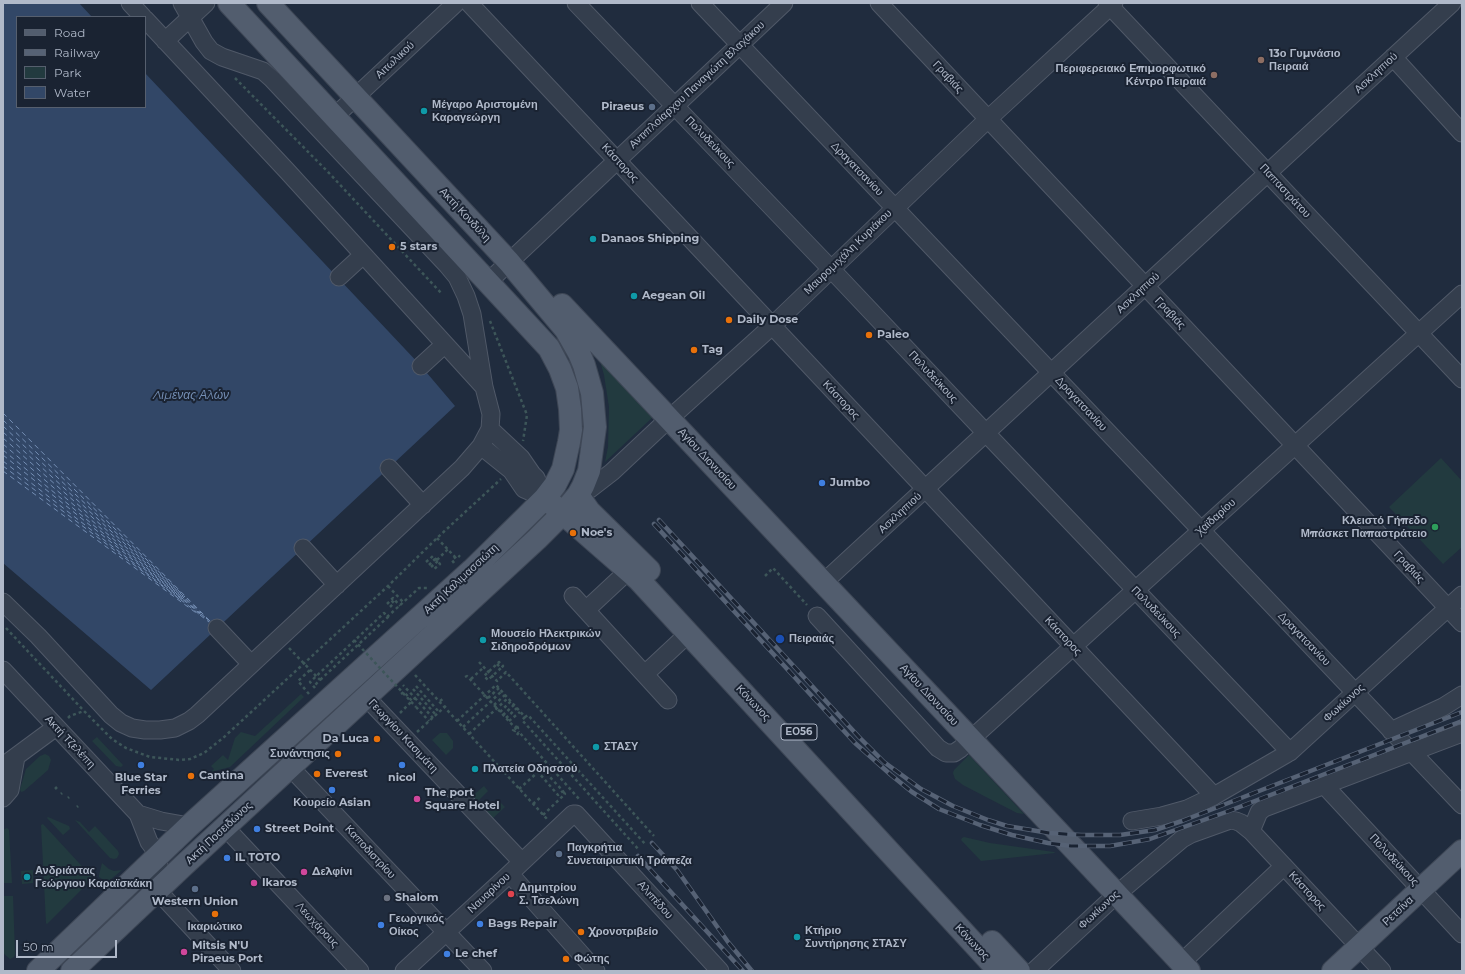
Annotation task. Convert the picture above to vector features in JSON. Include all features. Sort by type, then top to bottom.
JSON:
[{"type":"main road","points":[[229,3],[488,282]]},
{"type":"main road","name":"Ακτή Κονδύλη","points":[[268,3],[509,262],[527,270],[532,274],[669,419]]},
{"type":"main road","name":"Ακτή Καλιμασσιώτη","points":[[366,697],[563,513],[584,486],[589,471],[594,441],[594,411],[589,379],[579,353],[566,330],[509,262]]},
{"type":"main road","name":"Ακτή Καλιμασσιώτη","points":[[189,826],[472,570],[545,498],[556,485],[563,469],[571,430],[567,388],[560,369],[549,348],[488,282]]},
{"type":"main road","name":"Αγίου Διονυσίου","points":[[669,419],[1185,967]]},
{"type":"main road","name":"Κόνωνος","points":[[578,494],[589,511],[648,568],[1019,971]]},
{"type":"main road","name":"Κόνωνος","points":[[545,498],[629,570],[689,633],[999,971]]},
{"type":"main road","name":"Ακτή Ποσειδώνος","points":[[72,971],[366,697]]},
{"type":"main road","points":[[38,971],[189,826]]},
{"type":"main road","name":"Ρετσίνα","points":[[1333,971],[1462,851]]},
{"type":"street","points":[[130,3],[142,16]]},
{"type":"street","points":[[3,602],[38,636],[111,715],[121,723],[132,728],[145,730],[175,728],[188,721],[252,664],[423,505],[462,468],[481,446],[490,430],[491,414],[484,387],[472,314],[466,296],[457,278],[448,265],[272,79],[263,71],[222,57],[211,51],[204,42],[182,3]]},
{"type":"street","points":[[165,40],[206,3]]},
{"type":"street","name":"Αιτωλικού","points":[[334,117],[456,3]]},
{"type":"street","name":"Κάστορος","points":[[469,3],[1214,796]]},
{"type":"street","name":"Πολυδεύκους","points":[[576,3],[1290,752]]},
{"type":"street","name":"Δραγατσανίου","points":[[700,3],[1462,805]]},
{"type":"street","name":"Αντιπλοίαρχου Παναγιώτη Βλαχάκου","points":[[488,282],[784,3]]},
{"type":"street","name":"Γραβιάς","points":[[878,3],[1462,623]]},
{"type":"street","name":"Ασκληπιού","points":[[823,583],[1452,3]]},
{"type":"street","name":"Μαυρομιχάλη Κυριάκου","points":[[578,494],[590,489],[612,472],[772,326],[894,208],[1110,4]]},
{"type":"street","name":"Παπαστράτου","points":[[1110,4],[1462,379]]},
{"type":"street","points":[[146,20],[484,387]]},
{"type":"street","points":[[1393,58],[1462,133]]},
{"type":"street","points":[[338,277],[363,255]]},
{"type":"street","name":"Χαϊδαρίου","points":[[817,616],[941,751],[949,754],[954,752],[1201,531],[1462,294]]},
{"type":"street","points":[[421,366],[444,345]]},
{"type":"street","points":[[490,430],[521,458],[536,478],[545,498]]},
{"type":"street","points":[[481,446],[510,470],[524,489],[545,498]]},
{"type":"street","points":[[389,468],[423,505]]},
{"type":"street","points":[[303,548],[337,585]]},
{"type":"street","points":[[586,610],[629,570]]},
{"type":"street","name":"Φωκίωνος","points":[[1132,821],[1171,814],[1187,809],[1214,796],[1290,752],[1462,595]]},
{"type":"street","points":[[573,596],[668,700]]},
{"type":"street","points":[[217,628],[252,664]]},
{"type":"street","points":[[645,674],[689,633]]},
{"type":"street","name":"Ακτή Τζελέπη","points":[[3,670],[138,814],[149,842],[159,855]]},
{"type":"street","points":[[1391,731],[1443,707],[1462,695]]},
{"type":"street","name":"Γεωργίου Κασιμάτη","points":[[366,697],[522,862]]},
{"type":"street","points":[[3,798],[10,790],[10,761],[56,727]]},
{"type":"street","points":[[1251,831],[1259,812],[1264,808],[1412,753],[1462,732]]},
{"type":"street","name":"Καποδιστρίου","points":[[290,767],[483,971]]},
{"type":"street","name":"Πολυδεύκους","points":[[1325,786],[1462,934]]},
{"type":"street","name":"Ναυαρίνου","points":[[404,971],[579,810]]},
{"type":"street","name":"Αλιπέδου","points":[[579,810],[578,814],[717,970]]},
{"type":"street","name":"Ακτή Τζελέπη","points":[[138,814],[161,821],[189,826]]},
{"type":"street","name":"Φωκίωνος","points":[[1034,971],[1117,894],[1186,836],[1230,820],[1241,823],[1251,831]]},
{"type":"street","name":"Λεωχάρους","points":[[226,827],[360,971]]},
{"type":"street","name":"Κάστορος","points":[[1251,831],[1382,971]]},
{"type":"street","points":[[159,855],[158,890],[232,971]]},
{"type":"street","points":[[1185,967],[1284,866]]},
{"type":"street","points":[[510,874],[596,971]]},
{"type":"path","points":[[231,73],[329,173],[442,294]]},
{"type":"path","points":[[437,538],[457,556],[452,560]]},
{"type":"path","points":[[436,560],[448,549]]},
{"type":"path","points":[[433,556],[436,560],[440,564],[430,566],[433,556]]},
{"type":"path","points":[[765,576],[773,568],[817,616]]},
{"type":"path","points":[[388,586],[403,602]]},
{"type":"path","points":[[387,617],[384,613],[310,682],[314,686],[419,588],[427,588]]},
{"type":"path","points":[[3,625],[112,739],[138,753],[150,757],[165,759],[190,759],[212,747],[304,664],[378,594]]},
{"type":"path","points":[[391,600],[393,598],[400,606]]},
{"type":"path","points":[[387,604],[391,600]]},
{"type":"path","points":[[390,607],[394,603],[391,600]]},
{"type":"path","points":[[280,638],[320,680]]},
{"type":"path","points":[[354,640],[411,701]]},
{"type":"path","points":[[479,662],[484,667],[491,669],[495,673],[497,681],[506,672],[654,836]]},
{"type":"path","points":[[491,669],[499,662],[503,666],[495,673]]},
{"type":"path","points":[[471,679],[484,667]]},
{"type":"path","points":[[491,669],[495,673]]},
{"type":"path","points":[[491,669],[495,673]]},
{"type":"path","points":[[310,670],[298,681],[311,696]]},
{"type":"path","points":[[415,674],[557,830]]},
{"type":"path","points":[[465,678],[467,676],[471,679],[553,770],[579,810]]},
{"type":"path","points":[[403,685],[433,718]]},
{"type":"path","points":[[457,721],[496,685],[525,717],[528,715],[646,845]]},
{"type":"path","points":[[416,686],[439,712]]},
{"type":"path","points":[[488,698],[499,688]]},
{"type":"path","points":[[413,689],[436,715]]},
{"type":"path","points":[[463,727],[502,691]]},
{"type":"path","points":[[401,694],[404,692],[429,721]]},
{"type":"path","points":[[469,734],[505,695]]},
{"type":"path","points":[[400,713],[415,698]]},
{"type":"path","points":[[440,701],[444,698]]},
{"type":"path","points":[[495,706],[508,698]]},
{"type":"path","points":[[500,712],[511,702]]},
{"type":"path","points":[[413,736],[448,704]]},
{"type":"path","points":[[503,715],[514,705]]},
{"type":"path","points":[[506,718],[517,708]]},
{"type":"path","points":[[70,716],[84,711]]},
{"type":"path","points":[[509,721],[520,712]]},
{"type":"path","points":[[525,717],[522,720],[639,850]]},
{"type":"path","points":[[492,759],[495,756]]},
{"type":"path","points":[[533,770],[536,773],[538,772],[558,795],[563,791]]},
{"type":"path","points":[[543,815],[566,794],[548,775],[553,770]]},
{"type":"path","points":[[519,789],[536,773]]},
{"type":"path","points":[[533,804],[542,796]]},
{"type":"green space","points":[[600,361],[653,417],[605,462],[608,447],[609,407],[604,375]]},
{"type":"green space","name":"Κλειστό Γήπεδο Μπάσκετ Παπαστράτειο","points":[[1441,458],[1462,481],[1462,547],[1443,564],[1389,507]]},
{"type":"green space","points":[[301,694],[304,697],[230,767],[215,771],[206,780],[204,778],[214,769],[211,766],[223,755],[228,760],[235,738],[241,732],[255,736]]},
{"type":"green space","points":[[440,733],[447,733],[453,741],[453,748],[446,755],[432,740]]},
{"type":"green space","points":[[97,737],[123,765],[121,767],[116,766],[92,741]]},
{"type":"green space","points":[[45,754],[49,756],[51,760],[48,770],[21,792],[20,789],[26,769],[40,756]]},
{"type":"green space","points":[[969,755],[1024,814],[1017,813],[963,785],[955,779],[953,773],[954,770]]},
{"type":"green space","points":[[484,786],[488,791],[479,800],[483,805],[480,808],[470,798]]},
{"type":"green space","points":[[500,802],[505,807],[491,820],[482,810],[485,807],[490,811]]},
{"type":"green space","points":[[48,817],[69,826],[70,829],[63,835],[47,818]]},
{"type":"green space","points":[[75,820],[80,822],[89,832],[95,826],[118,851],[119,854],[117,858],[110,858]]},
{"type":"green space","points":[[43,824],[91,876],[92,879],[47,924],[41,825]]},
{"type":"green space","points":[[7,828],[9,830],[12,883],[3,883],[3,830]]},
{"type":"green space","points":[[964,837],[990,843],[1055,853],[981,861],[961,840]]},
{"type":"green space","points":[[102,863],[114,871],[122,870],[110,880],[104,880],[99,877]]},
{"type":"green space","points":[[33,870],[33,883],[22,884],[21,871]],"holes":[[[24,873],[30,873],[31,881],[24,882]]]},
{"type":"green space","points":[[3,896],[13,896],[15,954],[14,957],[10,959],[3,953]]},
{"type":"water","name":"Λιμένας Αλών","points":[[3,3],[79,3],[91,16],[16,16],[16,108],[146,108],[146,74],[421,366],[455,406],[151,690],[3,563]]},
{"type":"ferry route","points":[[3,413],[211,622]]},
{"type":"ferry route","points":[[3,420],[185,597]]},
{"type":"ferry route","points":[[3,426],[201,613]]},
{"type":"ferry route","points":[[3,432],[184,598]]},
{"type":"ferry route","points":[[3,438],[200,613]]},
{"type":"ferry route","points":[[3,444],[183,599]]},
{"type":"ferry route","points":[[3,450],[204,617]]},
{"type":"ferry route","points":[[3,455],[184,601]]},
{"type":"ferry route","points":[[3,461],[199,614]]},
{"type":"ferry route","points":[[3,466],[182,601]]},
{"type":"ferry route","points":[[3,471],[199,615]]},
{"type":"ferry route","points":[[201,614],[206,618]]},
{"type":"ferry route","points":[[200,615],[209,622]]},
{"type":"ferry route","points":[[206,618],[211,622]]},
{"type":"railway","points":[[659,520],[859,737],[884,762],[921,789],[953,806],[1007,826],[1049,833],[1081,835],[1120,835],[1155,830],[1182,821],[1462,712]]},
{"type":"railway","points":[[654,524],[855,743],[891,775],[912,792],[939,809],[980,825],[1012,835],[1048,843],[1071,846],[1110,846],[1150,839],[1229,811],[1462,721]]},
{"type":"railway","points":[[652,843],[677,870],[728,942],[752,971]]},
{"type":"railway","points":[[638,856],[743,971]]},
{"type":"place","name":"13ο Γυμνάσιο Πειραιά","points":[[1261,60]]},
{"type":"place","name":"Περιφερειακό Επιμορφωτικό Κέντρο Πειραιά","points":[[1214,75]]},
{"type":"place","name":"Piraeus","points":[[652,107]]},
{"type":"place","name":"Μέγαρο Αριστομένη Καραγεώργη","points":[[424,111]]},
{"type":"place","name":"Danaos Shipping","points":[[593,239]]},
{"type":"place","name":"5 stars","points":[[392,247]]},
{"type":"place","name":"Aegean Oil","points":[[634,296]]},
{"type":"place","name":"Daily Dose","points":[[729,320]]},
{"type":"place","name":"Paleo","points":[[869,335]]},
{"type":"place","name":"Tag","points":[[694,350]]},
{"type":"place","name":"Jumbo","points":[[822,483]]},
{"type":"place","name":"Κλειστό Γήπεδο Μπάσκετ Παπαστράτειο","points":[[1435,527]]},
{"type":"place","name":"Noe's","points":[[573,533]]},
{"type":"place","name":"Πειραιάς","points":[[780,639]]},
{"type":"place","name":"Μουσείο Ηλεκτρικών Σιδηροδρόμων","points":[[483,640]]},
{"type":"place","name":"Da Luca","points":[[377,739]]},
{"type":"place","name":"ΣΤΑΣΥ","points":[[596,747]]},
{"type":"place","name":"Συνάντησις","points":[[338,754]]},
{"type":"place","name":"Blue Star Ferries","points":[[141,765]]},
{"type":"place","name":"nicol","points":[[402,765]]},
{"type":"place","name":"Πλατεία Οδησσού","points":[[475,769]]},
{"type":"place","name":"Everest","points":[[317,774]]},
{"type":"place","name":"Cantina","points":[[191,776]]},
{"type":"place","name":"Κουρείο Asian","points":[[332,790]]},
{"type":"place","name":"The port Square Hotel","points":[[417,799]]},
{"type":"place","name":"Street Point","points":[[257,829]]},
{"type":"place","name":"Παγκρήτια Συνεταιριστική Τράπεζα","points":[[559,854]]},
{"type":"place","name":"IL TOTO","points":[[227,858]]},
{"type":"place","name":"Δελφίνι","points":[[304,872]]},
{"type":"place","name":"Ανδριάντας Γεώργιου Καραϊσκάκη","points":[[27,877]]},
{"type":"place","name":"Ikaros","points":[[254,883]]},
{"type":"place","name":"Western Union","points":[[195,889]]},
{"type":"place","name":"Δημητρίου Σ. Τσελώνη","points":[[511,894]]},
{"type":"place","name":"Shalom","points":[[387,898]]},
{"type":"place","name":"Ικαριώτικο","points":[[215,914]]},
{"type":"place","name":"Bags Repair","points":[[480,924]]},
{"type":"place","name":"Γεωργικός Οίκος","points":[[381,925]]},
{"type":"place","name":"Χρονοτριβείο","points":[[581,932]]},
{"type":"place","name":"Κτήριο Συντήρησης ΣΤΑΣΥ","points":[[797,937]]},
{"type":"place","name":"Mitsis N'U Piraeus Port","points":[[184,952]]},
{"type":"place","name":"Le chef","points":[[447,954]]},
{"type":"place","name":"Φώτης","points":[[566,959]]}]
